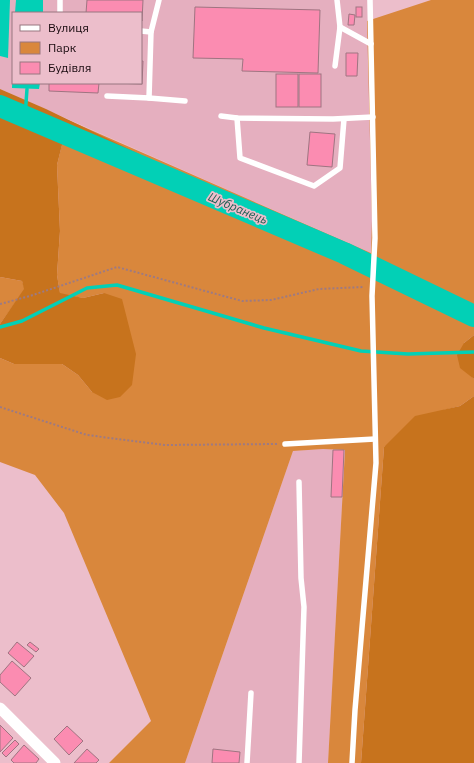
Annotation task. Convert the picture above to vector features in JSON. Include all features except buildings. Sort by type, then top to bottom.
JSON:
[{"type":"street","points":[[0,708],[55,763]]},
{"type":"lane","points":[[60,0],[60,12]]},
{"type":"lane","points":[[149,98],[151,32],[159,0]]},
{"type":"lane","points":[[335,66],[340,27],[337,0]]},
{"type":"lane","points":[[352,763],[355,710],[376,463],[374,322],[372,296],[375,238],[370,0]]},
{"type":"lane","points":[[340,27],[371,44]]},
{"type":"lane","points":[[142,31],[151,32]]},
{"type":"lane","points":[[107,96],[185,101]]},
{"type":"lane","points":[[221,116],[237,118],[344,119],[373,117]]},
{"type":"lane","points":[[237,118],[240,158],[314,186],[340,168],[344,119]]},
{"type":"lane","points":[[285,444],[375,439]]},
{"type":"lane","points":[[299,482],[301,578],[304,607],[299,763]]},
{"type":"lane","points":[[247,763],[251,693]]},
{"type":"path","points":[[0,304],[30,296],[117,267],[242,301],[271,300],[320,290],[373,286]]},
{"type":"path","points":[[0,407],[87,435],[164,445],[285,444]]},
{"type":"shaded area","points":[[0,0],[367,0],[372,220],[371,253],[0,89]]},
{"type":"shaded area","points":[[0,0],[10,0],[8,58],[0,56]]},
{"type":"shaded area","points":[[16,0],[43,0],[43,12],[15,12]]},
{"type":"shaded area","points":[[12,84],[40,84],[39,89],[12,88]]},
{"type":"shaded area","points":[[0,89],[46,109],[191,179],[369,260],[368,268],[64,137],[57,165],[60,231],[57,275],[60,293],[83,298],[104,293],[122,299],[136,354],[132,385],[120,397],[107,400],[92,392],[78,375],[62,364],[14,364],[0,358],[0,324],[24,289],[22,281],[0,277]]},
{"type":"shaded area","points":[[474,335],[474,379],[460,368],[457,355],[464,343]]},
{"type":"shaded area","points":[[474,396],[474,763],[361,763],[384,447],[415,416],[460,406]]},
{"type":"shaded area","points":[[323,449],[345,450],[328,763],[185,763],[293,451]]},
{"type":"green space","points":[[431,0],[474,0],[474,335],[464,343],[472,377],[474,379],[474,396],[460,406],[444,410],[384,447],[361,763],[328,763],[345,450],[323,449],[293,451],[185,763],[109,763],[151,721],[64,513],[35,475],[0,462],[0,358],[14,364],[62,364],[78,375],[92,392],[104,293],[83,298],[60,294],[57,275],[60,231],[57,165],[68,120],[371,253],[372,220],[367,21]]},
{"type":"green space","points":[[0,277],[22,281],[25,289],[0,324]]},
{"type":"waterway","points":[[25,117],[27,89]]},
{"type":"waterway","name":"Шубранець","points":[[0,106],[344,253],[474,316]]},
{"type":"waterway","points":[[0,327],[22,321],[87,288],[117,285],[264,328],[361,351],[408,354],[474,352]]}]
